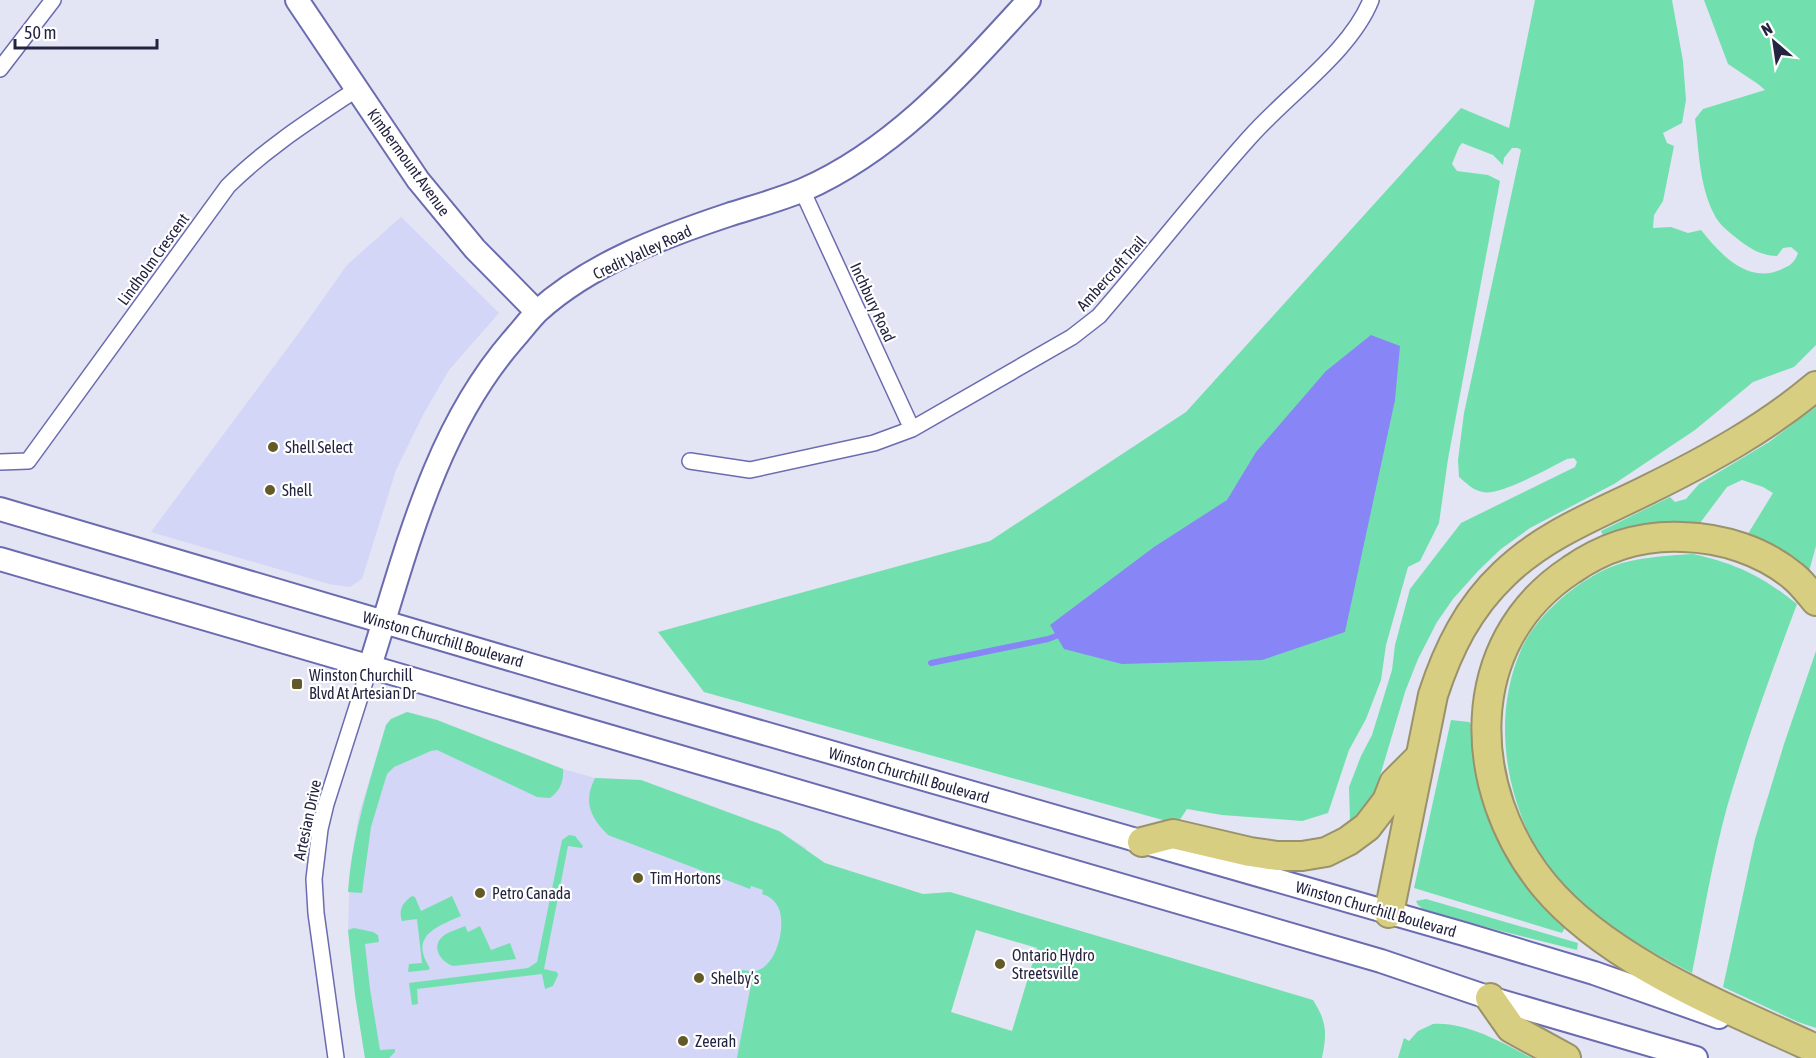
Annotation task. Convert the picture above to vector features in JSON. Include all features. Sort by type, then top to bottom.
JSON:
[{"type":"highway","points":[[1389,913],[1433,695],[1454,640],[1483,597],[1503,574],[1570,527],[1671,478],[1739,440],[1782,414],[1816,386]]},
{"type":"highway","points":[[1816,601],[1796,578],[1770,560],[1744,549],[1698,537],[1673,536],[1638,540],[1598,554],[1583,561],[1555,581],[1534,601],[1518,622],[1491,680],[1487,702],[1486,741],[1495,790],[1517,845],[1544,885],[1574,914],[1650,981],[1721,1006],[1816,1050]]},
{"type":"highway","points":[[1142,842],[1173,834],[1277,856],[1302,856],[1326,852],[1348,841],[1367,826],[1387,801],[1394,783],[1419,758]]},
{"type":"highway","points":[[1490,998],[1511,1028],[1566,1058]]},
{"type":"main road","name":"Kimbermount Avenue","points":[[297,0],[418,180],[475,249],[537,312]]},
{"type":"main road","name":"Credit Valley Road","points":[[370,666],[426,491],[454,427],[498,357],[537,312],[565,290],[630,254],[671,236],[802,190],[862,158],[893,136],[940,95],[1029,0]]},
{"type":"main road","name":"Winston Churchill Boulevard","points":[[0,509],[782,739],[1593,973],[1650,981]]},
{"type":"main road","points":[[0,559],[1381,961],[1490,998],[1696,1058]]},
{"type":"street","points":[[0,69],[53,0]]},
{"type":"street","name":"Ambercroft Trail","points":[[690,461],[750,470],[874,443],[912,429],[1072,337],[1099,316],[1251,136],[1350,38],[1364,17],[1371,0]]},
{"type":"street","name":"Lindholm Crescent","points":[[0,462],[28,461],[228,186],[271,147],[357,89]]},
{"type":"street","name":"Inchbury Road","points":[[802,190],[912,429]]},
{"type":"street","name":"Artesian Drive","points":[[336,1058],[316,913],[314,879],[320,829],[326,804],[370,666]]},
{"type":"shaded area","points":[[401,217],[499,313],[449,370],[423,415],[396,470],[362,579],[350,587],[329,584],[151,532],[347,265]]},
{"type":"shaded area","points":[[1371,335],[1400,346],[1395,400],[1345,632],[1262,660],[1122,664],[1064,649],[1050,625],[1154,547],[1227,500],[1256,452],[1326,371]]},
{"type":"shaded area","points":[[407,712],[437,720],[563,769],[595,778],[641,780],[779,831],[806,848],[767,1058],[365,1058],[348,930],[350,868],[359,814],[386,725],[391,719]]},
{"type":"green space","points":[[1535,0],[1672,0],[1683,61],[1686,100],[1682,123],[1663,133],[1667,143],[1674,146],[1663,201],[1654,215],[1653,228],[1671,227],[1688,233],[1701,230],[1726,257],[1736,264],[1746,270],[1770,273],[1790,265],[1798,253],[1791,247],[1783,248],[1777,256],[1767,255],[1743,243],[1716,218],[1705,191],[1695,119],[1703,109],[1765,90],[1728,64],[1704,0],[1816,0],[1816,345],[1794,367],[1753,382],[1695,430],[1614,484],[1530,528],[1501,549],[1479,570],[1453,599],[1437,622],[1418,659],[1405,692],[1374,796],[1362,814],[1350,821],[1349,787],[1372,735],[1392,670],[1395,645],[1410,589],[1461,523],[1575,467],[1577,462],[1574,458],[1567,459],[1525,480],[1491,492],[1476,490],[1459,477],[1458,460],[1464,413],[1521,150],[1518,148],[1512,148],[1504,158],[1503,165],[1493,155],[1462,143],[1452,164],[1457,171],[1488,175],[1500,181],[1448,459],[1439,523],[1420,561],[1408,567],[1386,645],[1381,680],[1366,719],[1349,750],[1328,813],[1302,821],[1222,815],[1187,809],[1177,824],[704,692],[658,632],[990,541],[1186,412],[1461,108],[1509,128]]},
{"type":"green space","points":[[1816,407],[1816,546],[1808,575],[1746,537],[1773,493],[1742,480],[1727,487],[1697,527],[1604,538],[1601,531],[1670,497],[1675,502],[1686,499],[1699,484],[1769,442]]},
{"type":"green space","points":[[1693,554],[1748,572],[1797,604],[1751,731],[1727,807],[1712,869],[1692,973],[1607,924],[1576,901],[1564,888],[1545,863],[1518,806],[1505,743],[1506,711],[1511,680],[1527,638],[1545,614],[1580,584],[1604,570],[1625,562]]},
{"type":"green space","points":[[1816,651],[1816,1028],[1723,987],[1755,839]]},
{"type":"green space","points":[[407,712],[437,720],[563,769],[562,782],[550,798],[537,797],[437,750],[394,767],[387,774],[371,827],[362,893],[348,892],[353,849],[386,725],[391,719]]},
{"type":"green space","points":[[1451,720],[1469,722],[1474,728],[1567,924],[1562,933],[1414,888]]},
{"type":"green space","points":[[595,778],[641,780],[779,831],[825,863],[923,894],[950,892],[1313,1000],[1325,1028],[1322,1058],[737,1058],[752,979],[739,975],[741,970],[753,971],[763,968],[774,954],[781,925],[778,906],[772,899],[762,894],[763,890],[751,886],[750,889],[608,835],[590,809],[591,787]],"holes":[[[976,930],[1037,948],[1012,1031],[951,1012]]]},
{"type":"green space","points":[[569,835],[575,836],[583,846],[582,848],[568,846],[544,969],[557,972],[553,986],[545,989],[542,974],[417,989],[418,1004],[412,1005],[409,983],[528,968],[537,962],[562,840]]},
{"type":"green space","points":[[412,896],[415,897],[421,911],[452,896],[461,916],[435,929],[424,940],[422,948],[430,968],[408,972],[409,964],[422,963],[417,919],[402,921],[401,917],[402,907]]},
{"type":"green space","points":[[1426,899],[1578,943],[1577,950],[1423,909],[1416,901]]},
{"type":"green space","points":[[465,926],[468,932],[480,926],[491,950],[510,943],[516,959],[453,966],[449,964],[439,954],[437,945],[439,940],[448,933]]},
{"type":"green space","points":[[354,928],[378,935],[379,942],[365,944],[380,1050],[395,1049],[389,1058],[365,1058],[348,930]]},
{"type":"green space","points":[[1433,1024],[1459,1026],[1472,1030],[1532,1058],[1398,1058],[1404,1038],[1409,1041],[1418,1031]]},
{"type":"waterway","points":[[931,663],[1056,636]]},
{"type":"place","name":"Shell Select","points":[[273,447]]},
{"type":"place","name":"Shell","points":[[270,490]]},
{"type":"place","name":"Winston Churchill Blvd At Artesian Dr","points":[[297,684]]},
{"type":"place","name":"Tim Hortons","points":[[638,878]]},
{"type":"place","name":"Petro Canada","points":[[480,893]]},
{"type":"place","name":"Ontario Hydro Streetsville","points":[[1000,964]]},
{"type":"place","name":"Shelby’s","points":[[699,978]]},
{"type":"place","name":"Zeerah","points":[[683,1041]]}]
